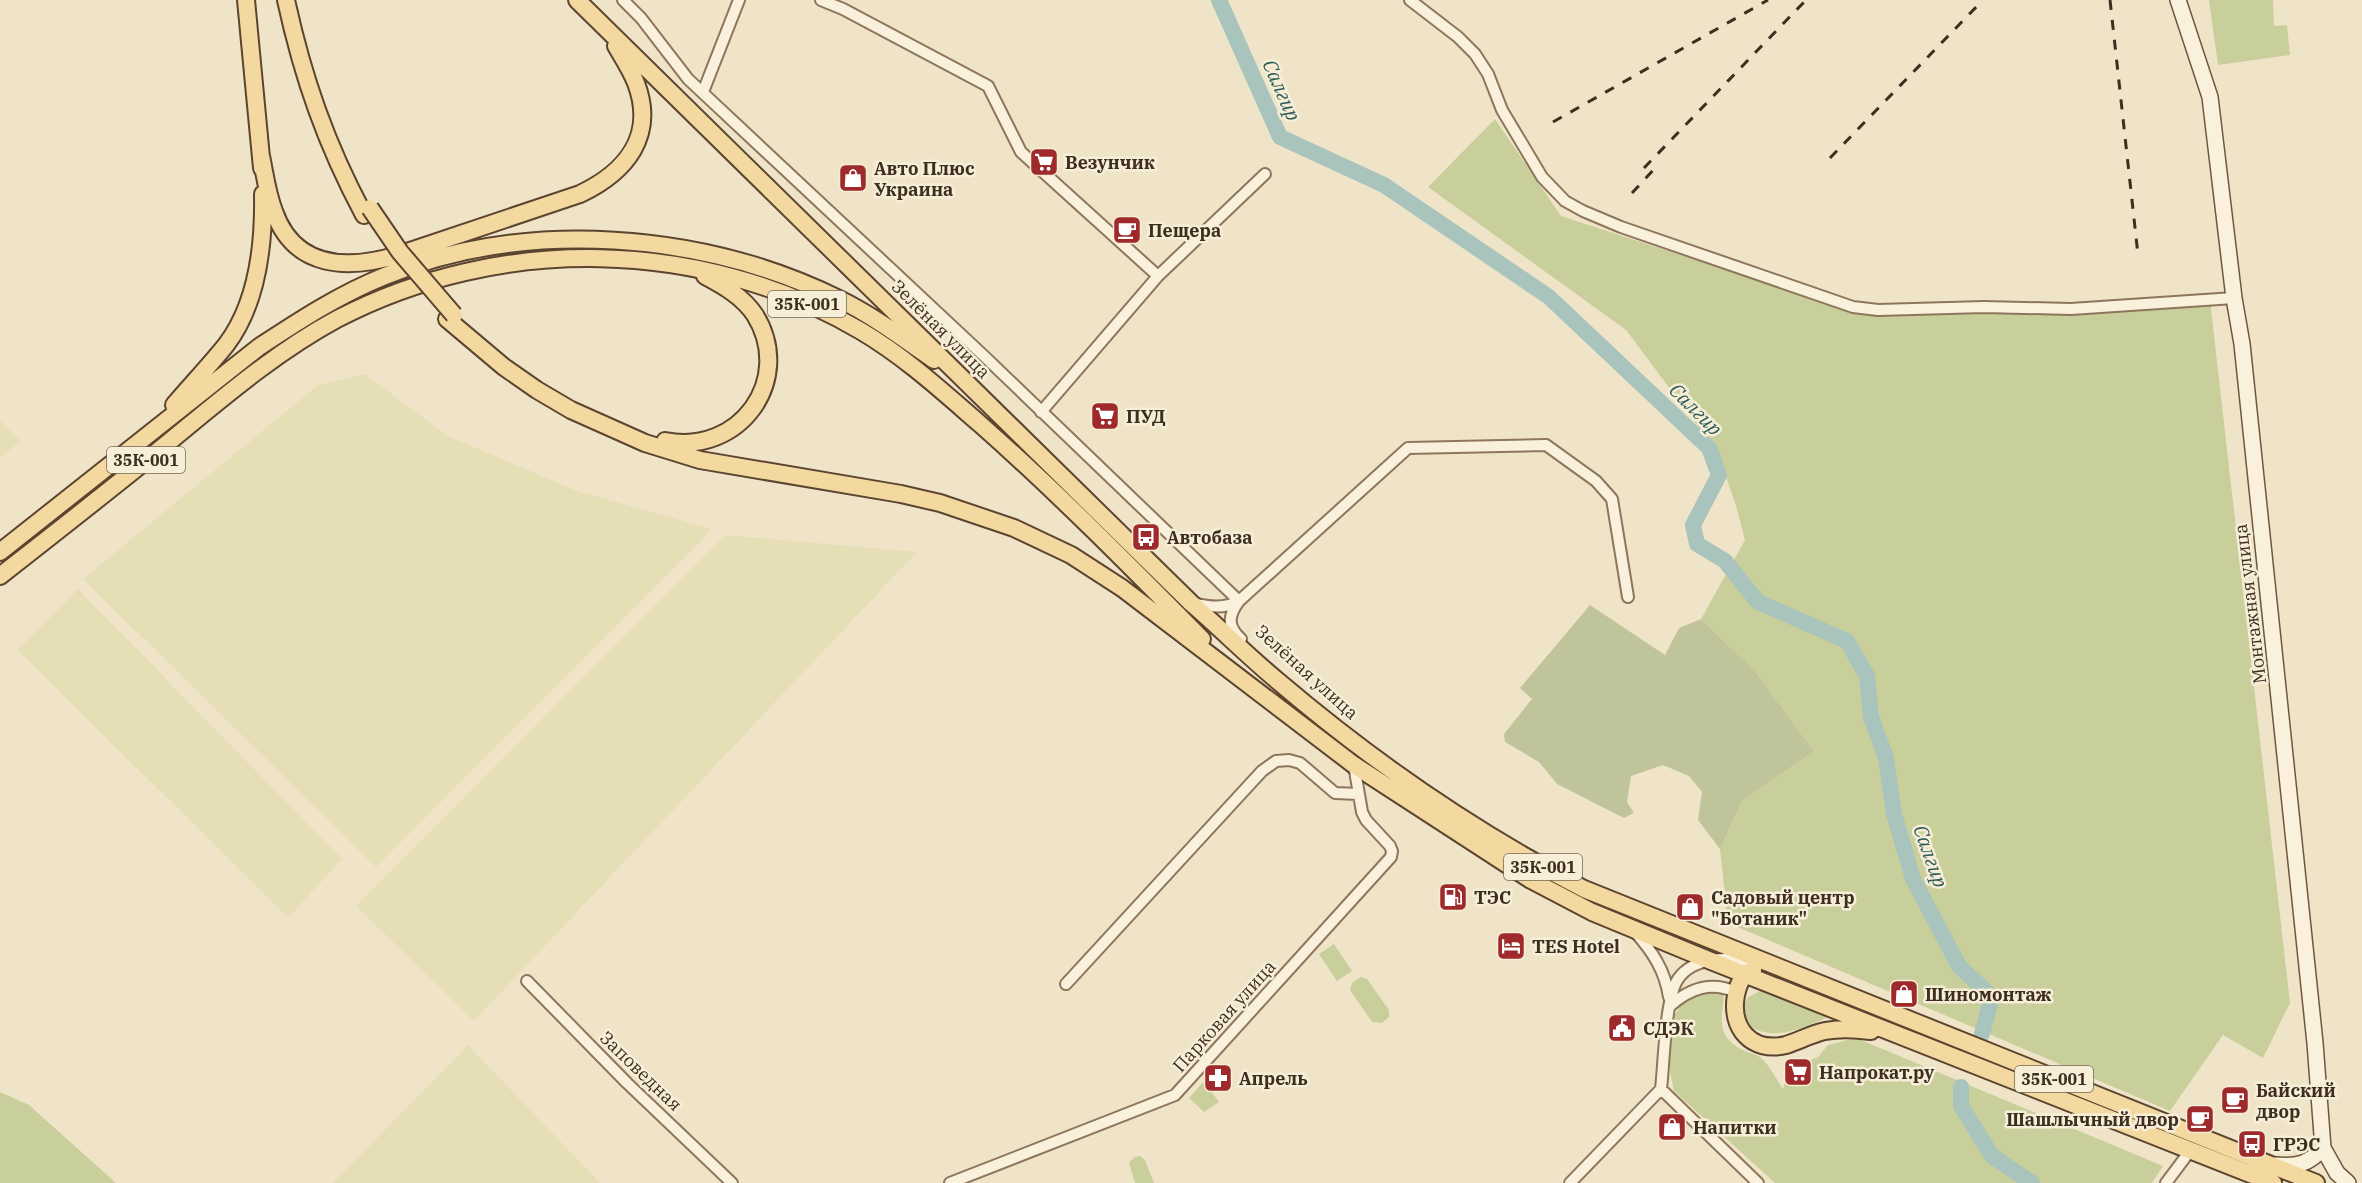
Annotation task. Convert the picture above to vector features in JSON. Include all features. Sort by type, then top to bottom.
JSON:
[{"type":"main road","points":[[148,435],[227,343],[247,305],[260,262],[264,225],[261,156],[246,0]]},
{"type":"main road","points":[[286,0],[296,48],[319,121],[339,169],[367,211],[450,317],[504,367],[571,410],[645,443],[700,460],[901,494],[940,503],[1014,528],[1071,555],[1122,588],[1239,676]]},
{"type":"main road","points":[[294,0],[303,46],[326,119],[367,211]]},
{"type":"main road","name":"Зелёная улица","points":[[577,0],[1191,603],[1279,682],[1363,748]]},
{"type":"main road","points":[[261,156],[274,212],[284,230],[306,252],[338,264],[350,265],[376,261],[580,194],[604,182],[623,166],[638,138],[641,122],[641,104],[637,85],[606,28]]},
{"type":"main road","points":[[0,552],[260,346],[318,309],[356,289],[419,264],[490,248],[556,241],[618,240],[663,244],[742,262],[777,273],[839,298],[869,315],[968,385]]},
{"type":"main road","name":"35К-001","points":[[0,578],[239,385],[285,351],[336,320],[377,301],[431,281],[484,269],[536,260],[581,257],[619,258],[689,266],[748,280],[795,298],[862,331],[913,366],[1009,450],[1239,676],[1354,765],[1531,880],[1592,912],[1710,961],[2273,1183]]},
{"type":"main road","points":[[450,317],[509,361],[574,403],[646,435],[667,441],[692,444],[717,438],[734,428],[751,412],[764,384],[766,348],[760,326],[748,306],[732,291],[689,266]]},
{"type":"main road","name":"35К-001","points":[[1363,748],[1444,807],[1538,865],[1584,889],[2316,1183]]},
{"type":"main road","points":[[1840,993],[1771,971],[1754,969],[1744,974],[1736,992],[1735,1014],[1742,1034],[1752,1043],[1761,1046],[1786,1045],[1813,1034],[1839,1029],[1860,1029],[1895,1034]]},
{"type":"street","points":[[623,0],[641,18],[688,79],[952,326],[1237,604]]},
{"type":"street","points":[[703,92],[739,0]]},
{"type":"street","points":[[821,0],[843,9],[988,86],[1021,153],[1158,276]]},
{"type":"street","points":[[1410,0],[1475,54],[1488,74],[1502,110],[1542,177],[1565,201],[1621,227],[1853,307],[1878,310],[1984,307],[2071,309],[2234,298]]},
{"type":"street","name":"Монтажная улица","points":[[2178,0],[2210,97],[2234,298],[2242,344],[2252,459],[2279,688],[2324,1148]]},
{"type":"street","points":[[1041,412],[1158,276],[1265,174]]},
{"type":"street","points":[[1191,603],[1218,607],[1237,604],[1408,448],[1546,445],[1596,481],[1612,499],[1628,597]]},
{"type":"street","name":"Зелёная улица","points":[[1237,604],[1230,615],[1230,627],[1237,636],[1327,713],[1363,748]]},
{"type":"street","points":[[1066,984],[1262,771],[1276,761],[1289,760],[1300,764],[1335,793],[1359,794]]},
{"type":"street","name":"Парковая улица","points":[[950,1183],[1175,1095],[1390,857],[1392,851],[1390,846],[1366,820],[1362,812],[1354,765]]},
{"type":"street","points":[[1630,926],[1656,958],[1667,984],[1670,1006]]},
{"type":"street","points":[[1570,1183],[1661,1089],[1670,1006],[1674,987],[1679,978],[1687,970],[1710,961],[1742,960],[1771,971]]},
{"type":"street","name":"Заповедная","points":[[527,981],[627,1083],[732,1183]]},
{"type":"street","points":[[1670,1006],[1683,994],[1695,989],[1719,986],[1736,992]]},
{"type":"street","points":[[1661,1089],[1758,1183]]},
{"type":"street","points":[[2269,1165],[2302,1164],[2313,1159],[2324,1148],[2337,1173],[2348,1183]]},
{"type":"street","points":[[2166,1183],[2190,1151]]},
{"type":"shaded area","points":[[365,374],[448,436],[577,491],[712,529],[376,867],[83,579],[318,385]]},
{"type":"shaded area","points":[[0,421],[21,441],[0,458]]},
{"type":"shaded area","points":[[725,535],[917,552],[474,1021],[356,906]]},
{"type":"shaded area","points":[[78,589],[342,859],[288,918],[18,650]]},
{"type":"shaded area","points":[[468,1045],[600,1183],[333,1183]]},
{"type":"green space","points":[[2209,0],[2273,0],[2274,26],[2287,25],[2290,55],[2218,65]]},
{"type":"green space","points":[[1495,119],[1561,216],[1862,314],[2210,300],[2290,1003],[2263,1058],[2223,1035],[2170,1111],[1728,923],[1720,849],[1742,801],[1814,751],[1753,669],[1701,619],[1745,540],[1718,453],[1626,330],[1428,187]]},
{"type":"green space","points":[[1590,605],[1665,655],[1679,628],[1701,619],[1753,669],[1814,751],[1742,801],[1720,849],[1698,820],[1702,792],[1689,776],[1663,765],[1631,776],[1627,802],[1634,813],[1624,818],[1557,784],[1539,762],[1505,742],[1504,734],[1532,699],[1520,688]]},
{"type":"green space","points":[[1334,944],[1352,971],[1337,981],[1319,954]]},
{"type":"green space","points":[[1361,977],[1367,979],[1389,1010],[1389,1017],[1382,1023],[1372,1022],[1350,990],[1352,983]]},
{"type":"green space","points":[[1762,990],[1828,1017],[1789,1032],[1759,1031],[1749,1026],[1743,1008],[1748,997]]},
{"type":"green space","points":[[1716,991],[1722,993],[1724,997],[1722,1020],[1725,1034],[1735,1045],[1763,1060],[1783,1089],[1789,1069],[1818,1057],[1828,1045],[1847,1040],[1861,1040],[2163,1166],[2152,1183],[1775,1183],[1674,1091],[1669,1066],[1674,1016],[1682,1004],[1691,998],[1702,993]]},
{"type":"green space","points":[[1204,1081],[1219,1102],[1204,1112],[1189,1098]]},
{"type":"green space","points":[[0,1092],[29,1105],[116,1183],[0,1183]]},
{"type":"green space","points":[[1140,1156],[1145,1160],[1154,1183],[1135,1183],[1129,1163],[1134,1157]]},
{"type":"waterway","name":"Салгир","points":[[1219,0],[1280,137],[1384,185],[1549,297],[1709,448],[1719,475],[1693,525],[1697,544],[1725,561],[1758,602],[1847,641],[1867,676],[1871,717],[1886,758],[1894,814],[1913,879],[1959,966],[1992,997],[1982,1034]]},
{"type":"waterway","name":"Салгир","points":[[1961,1087],[1961,1106],[1992,1156],[2032,1183]]},
{"type":"railway","points":[[1553,122],[1768,0]]},
{"type":"railway","points":[[1644,168],[1806,0]]},
{"type":"railway","points":[[1830,158],[1983,0]]},
{"type":"railway","points":[[2110,0],[2138,255]]},
{"type":"railway","points":[[1632,193],[1658,165]]},
{"type":"place","name":"Везунчик","points":[[1044,162]]},
{"type":"place","name":"Авто Плюс Украина","points":[[853,178]]},
{"type":"place","name":"Пещера","points":[[1127,230]]},
{"type":"place","name":"ПУД","points":[[1105,416]]},
{"type":"place","name":"Автобаза","points":[[1146,537]]},
{"type":"place","name":"ТЭС","points":[[1453,897]]},
{"type":"place","name":"Садовый центр \"Ботаник\"","points":[[1690,907]]},
{"type":"place","name":"TES Hotel","points":[[1511,946]]},
{"type":"place","name":"Шиномонтаж","points":[[1904,994]]},
{"type":"place","name":"СДЭК","points":[[1622,1028]]},
{"type":"place","name":"Напрокат.ру","points":[[1798,1072]]},
{"type":"place","name":"Апрель","points":[[1218,1078]]},
{"type":"place","name":"Байский двор","points":[[2235,1100]]},
{"type":"place","name":"Шашлычный двор","points":[[2200,1119]]},
{"type":"place","name":"Напитки","points":[[1672,1127]]},
{"type":"place","name":"ГРЭС","points":[[2252,1144]]}]
